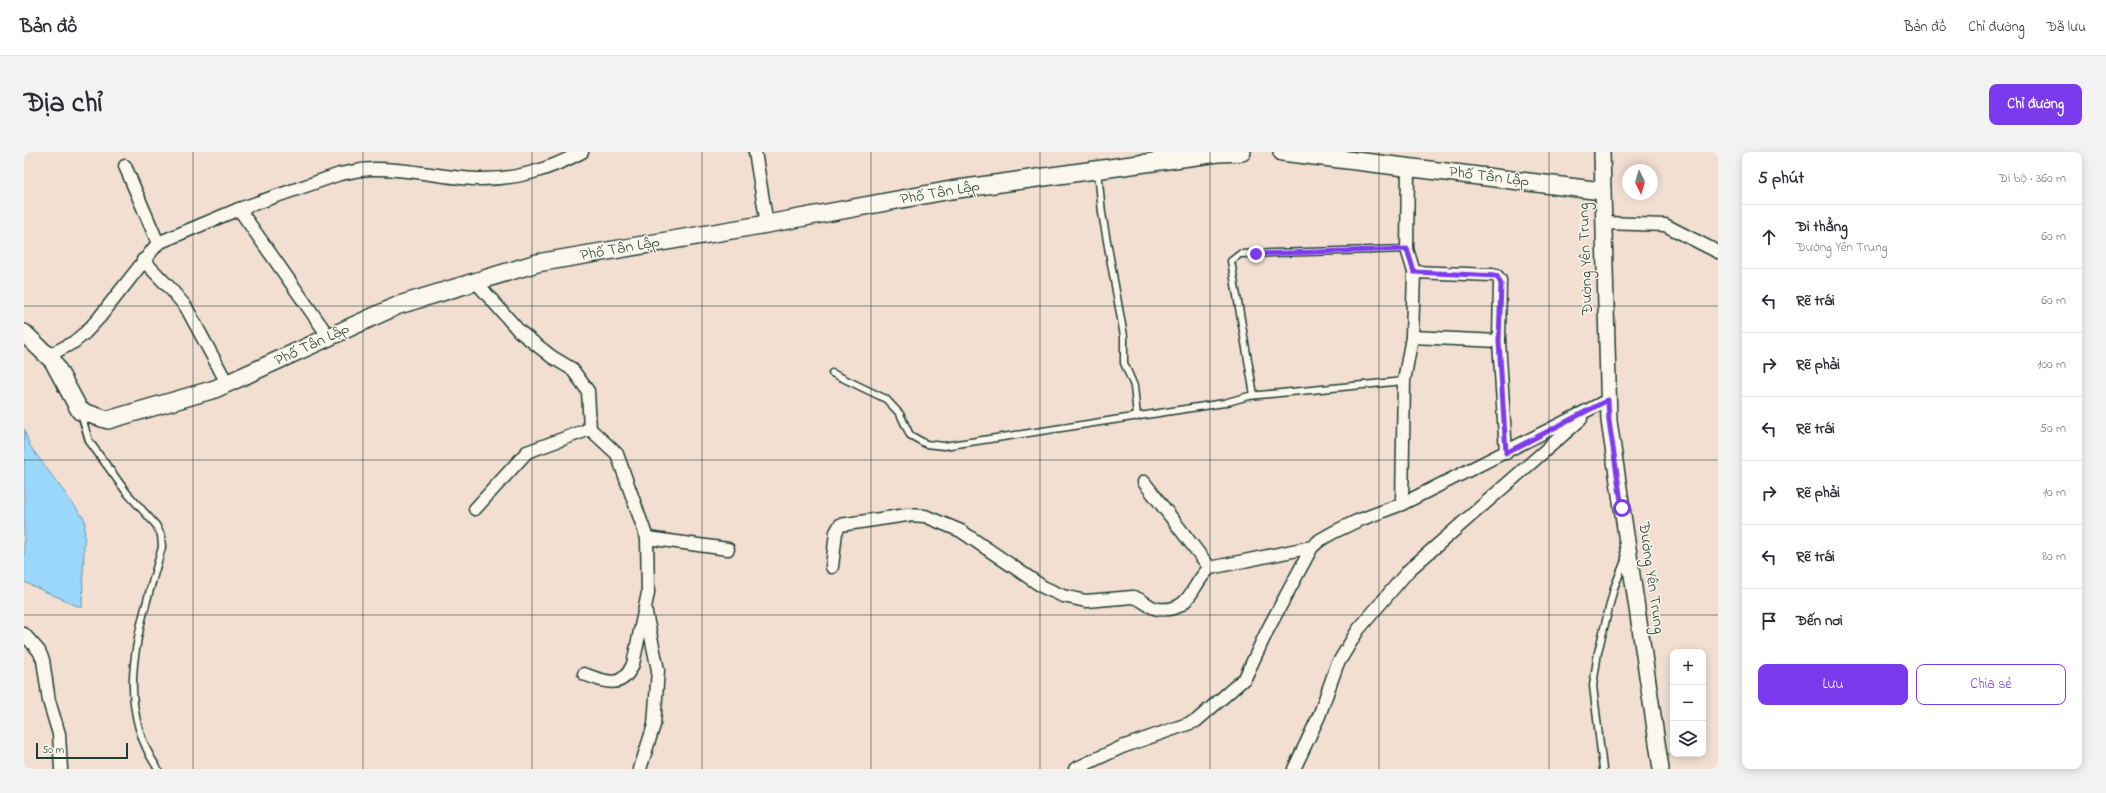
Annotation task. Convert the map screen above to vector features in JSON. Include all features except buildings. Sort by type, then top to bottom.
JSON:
[{"type":"main road","name":"Phố Tân Lập","points":[[80,411],[108,420],[215,389],[399,305],[537,263],[766,224],[951,190],[1218,153],[1242,152]]},
{"type":"main road","name":"Phố Tân Lập","points":[[1282,152],[1602,191]]},
{"type":"main road","points":[[24,333],[50,358],[80,411]]},
{"type":"street","points":[[50,358],[74,342],[99,318],[158,242],[238,210],[340,174],[358,171],[393,169],[466,178],[491,178],[545,170],[582,152]]},
{"type":"street","points":[[755,152],[766,224]]},
{"type":"street","name":"Đường Yên Trung","points":[[1602,152],[1604,223],[1602,403],[1609,421],[1661,769]]},
{"type":"street","points":[[125,166],[158,242]]},
{"type":"street","points":[[1402,504],[1404,381],[1412,337],[1414,272],[1407,249],[1408,167]]},
{"type":"street","points":[[238,210],[329,337]]},
{"type":"street","points":[[1604,223],[1665,224],[1718,252]]},
{"type":"street","points":[[143,260],[169,286],[186,307],[227,384]]},
{"type":"street","points":[[1414,272],[1497,276],[1501,284],[1499,341],[1506,453]]},
{"type":"street","points":[[476,282],[519,330],[547,353],[572,369],[588,391],[590,429],[617,454],[647,538],[648,593],[646,610],[633,664],[629,673],[624,679],[612,682],[584,674]]},
{"type":"street","points":[[1412,337],[1499,341]]},
{"type":"street","points":[[1075,769],[1076,766],[1122,747],[1196,721],[1245,678],[1268,629],[1312,547],[1320,540],[1357,521],[1402,504],[1506,453],[1602,403]]},
{"type":"street","points":[[1294,769],[1320,716],[1344,650],[1381,601],[1409,570],[1602,403]]},
{"type":"street","points":[[475,509],[528,452],[590,429]]},
{"type":"street","points":[[1144,482],[1210,568]]},
{"type":"street","points":[[832,567],[836,532],[840,525],[916,515],[950,525],[1043,587],[1073,599],[1098,601],[1133,597],[1158,609],[1178,606],[1188,600],[1201,577],[1210,568],[1312,547]]},
{"type":"street","points":[[647,538],[728,549]]},
{"type":"street","points":[[640,769],[654,725],[658,670],[646,610]]},
{"type":"street","points":[[24,634],[39,651],[43,660],[46,672],[49,701],[59,734],[61,769]]},
{"type":"lane","points":[[1098,170],[1102,213],[1124,336],[1124,363],[1134,386],[1137,417]]},
{"type":"lane","points":[[1254,396],[1231,262],[1240,254],[1407,249]]},
{"type":"lane","points":[[832,373],[886,399],[900,414],[910,435],[926,444],[944,446],[1224,403],[1254,396],[1404,381]]},
{"type":"lane","points":[[80,411],[86,436],[93,448],[127,493],[156,525],[161,535],[162,547],[136,647],[132,692],[134,717],[138,733],[147,754],[158,769]]},
{"type":"lane","points":[[1603,769],[1593,686],[1598,652],[1614,588],[1628,551]]},
{"type":"water","points":[[24,429],[30,446],[85,520],[82,608],[24,582]]},
{"type":"route","points":[[1256,254],[1407,249],[1414,272],[1497,276],[1501,284],[1499,341],[1506,453],[1608,400],[1609,421],[1622,508]]}]
